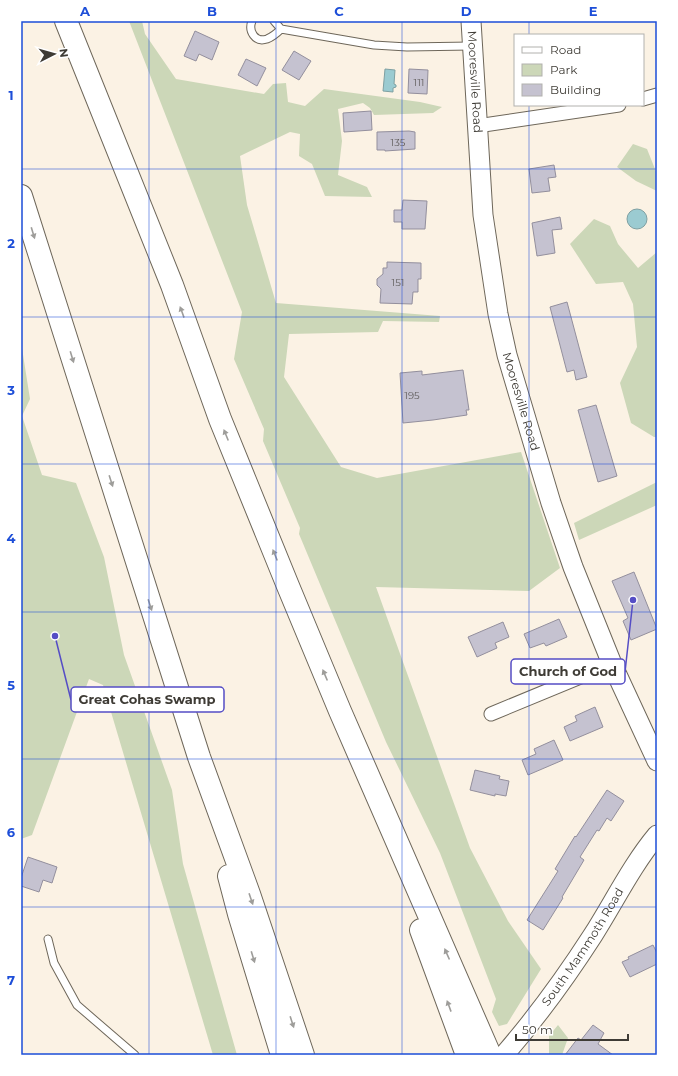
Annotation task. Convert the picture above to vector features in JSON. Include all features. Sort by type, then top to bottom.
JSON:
[{"type":"highway","points":[[66,21],[172,285],[220,419],[288,586],[340,711],[490,1055]]},
{"type":"highway","points":[[21,196],[199,757],[250,894],[303,1055]]},
{"type":"highway","points":[[340,711],[465,1049]]},
{"type":"highway","points":[[199,757],[239,914],[282,1055]]},
{"type":"street","name":"Mooresville Road","points":[[471,21],[484,222],[498,314],[507,356],[551,503],[573,567],[612,664],[657,761]]},
{"type":"street","points":[[644,99],[657,95]]},
{"type":"street","points":[[477,126],[612,106]]},
{"type":"street","points":[[491,714],[612,664]]},
{"type":"street","name":"South Mammoth Road","points":[[504,1055],[574,963],[635,866],[657,835]]},
{"type":"lane","points":[[252,21],[250,26],[252,34],[258,39],[262,40],[270,38],[281,29]]},
{"type":"lane","points":[[274,21],[281,29],[374,45],[407,47],[472,46]]},
{"type":"lane","points":[[48,939],[54,963],[77,1005],[135,1055]]},
{"type":"green space","points":[[129,21],[142,21],[145,34],[176,79],[264,94],[273,84],[286,83],[288,102],[305,106],[324,89],[420,102],[442,107],[433,113],[374,115],[370,108],[363,103],[338,109],[342,141],[338,175],[367,187],[372,197],[325,196],[312,164],[299,156],[300,134],[290,132],[240,156],[247,205],[276,303],[440,316],[439,322],[383,321],[378,332],[289,334],[284,377],[341,467],[377,478],[521,452],[560,568],[529,591],[376,587],[470,848],[508,921],[541,969],[507,1024],[499,1026],[492,1012],[496,999],[440,853],[386,742],[299,534],[300,528],[263,441],[264,429],[234,359],[242,312]]},
{"type":"green space","points":[[633,144],[647,149],[657,174],[657,191],[636,181],[617,167]]},
{"type":"green space","points":[[594,219],[610,226],[618,244],[638,268],[657,252],[657,437],[654,437],[631,423],[620,383],[637,347],[633,304],[623,282],[596,284],[570,244]]},
{"type":"green space","points":[[21,342],[30,399],[22,416],[42,475],[76,483],[104,557],[124,655],[172,790],[183,864],[237,1055],[213,1055],[103,685],[89,679],[32,835],[21,839]]},
{"type":"green space","points":[[657,482],[657,505],[579,540],[574,523]]},
{"type":"green space","points":[[558,1025],[568,1038],[562,1055],[549,1055],[549,1036]]},
{"type":"water","points":[[385,69],[395,70],[394,84],[396,87],[393,88],[393,92],[383,91]]},
{"type":"water","points":[[637,209],[644,212],[647,219],[644,226],[637,229],[630,226],[627,219],[630,212]]},
{"type":"building","points":[[195,31],[219,42],[212,60],[199,54],[196,61],[184,56]]},
{"type":"building","points":[[294,51],[311,61],[299,80],[282,70]]},
{"type":"building","points":[[246,59],[266,68],[257,86],[238,75]]},
{"type":"building","points":[[409,69],[428,70],[427,94],[408,93]]},
{"type":"building","points":[[371,111],[372,130],[344,132],[343,113]]},
{"type":"building","points":[[377,132],[415,132],[415,149],[385,151],[377,150]]},
{"type":"building","points":[[554,165],[556,177],[548,178],[550,191],[532,193],[529,169]]},
{"type":"building","points":[[403,200],[427,201],[425,229],[402,229],[402,222],[394,222],[394,210],[402,210]]},
{"type":"building","points":[[560,217],[562,229],[552,230],[555,253],[537,256],[532,223]]},
{"type":"building","points":[[387,262],[421,263],[421,279],[418,279],[418,292],[413,292],[412,304],[380,303],[381,289],[377,285],[377,279],[383,274],[383,268],[387,268]]},
{"type":"building","points":[[567,302],[587,377],[576,380],[574,370],[567,372],[550,307]]},
{"type":"building","points":[[463,370],[469,410],[466,410],[467,415],[403,423],[400,373],[422,371],[422,375]]},
{"type":"building","points":[[596,405],[617,476],[598,482],[578,410]]},
{"type":"building","points":[[634,572],[657,629],[631,640],[623,621],[628,618],[612,581]]},
{"type":"building","points":[[559,619],[567,637],[546,646],[544,643],[530,648],[524,634]]},
{"type":"building","points":[[503,622],[509,637],[495,643],[497,648],[477,657],[468,637]]},
{"type":"building","points":[[595,707],[603,727],[570,741],[564,727],[577,721],[575,716]]},
{"type":"building","points":[[554,740],[563,760],[528,775],[522,760],[536,754],[534,749]]},
{"type":"building","points":[[475,770],[500,776],[499,779],[509,781],[506,796],[495,794],[495,796],[470,790]]},
{"type":"building","points":[[607,790],[624,801],[611,821],[607,818],[599,831],[597,830],[580,857],[584,860],[543,930],[527,920],[558,871],[555,869],[575,836],[576,837]]},
{"type":"building","points":[[28,857],[57,867],[52,883],[43,880],[39,892],[21,886],[21,878]]},
{"type":"building","points":[[653,945],[657,953],[657,964],[630,977],[622,962],[629,959],[628,957]]},
{"type":"building","points":[[593,1025],[604,1033],[598,1044],[613,1055],[565,1055],[578,1038],[581,1040]]},
{"type":"place","name":"Church of God","points":[[633,600]]},
{"type":"place","name":"Great Cohas Swamp","points":[[55,636]]}]
